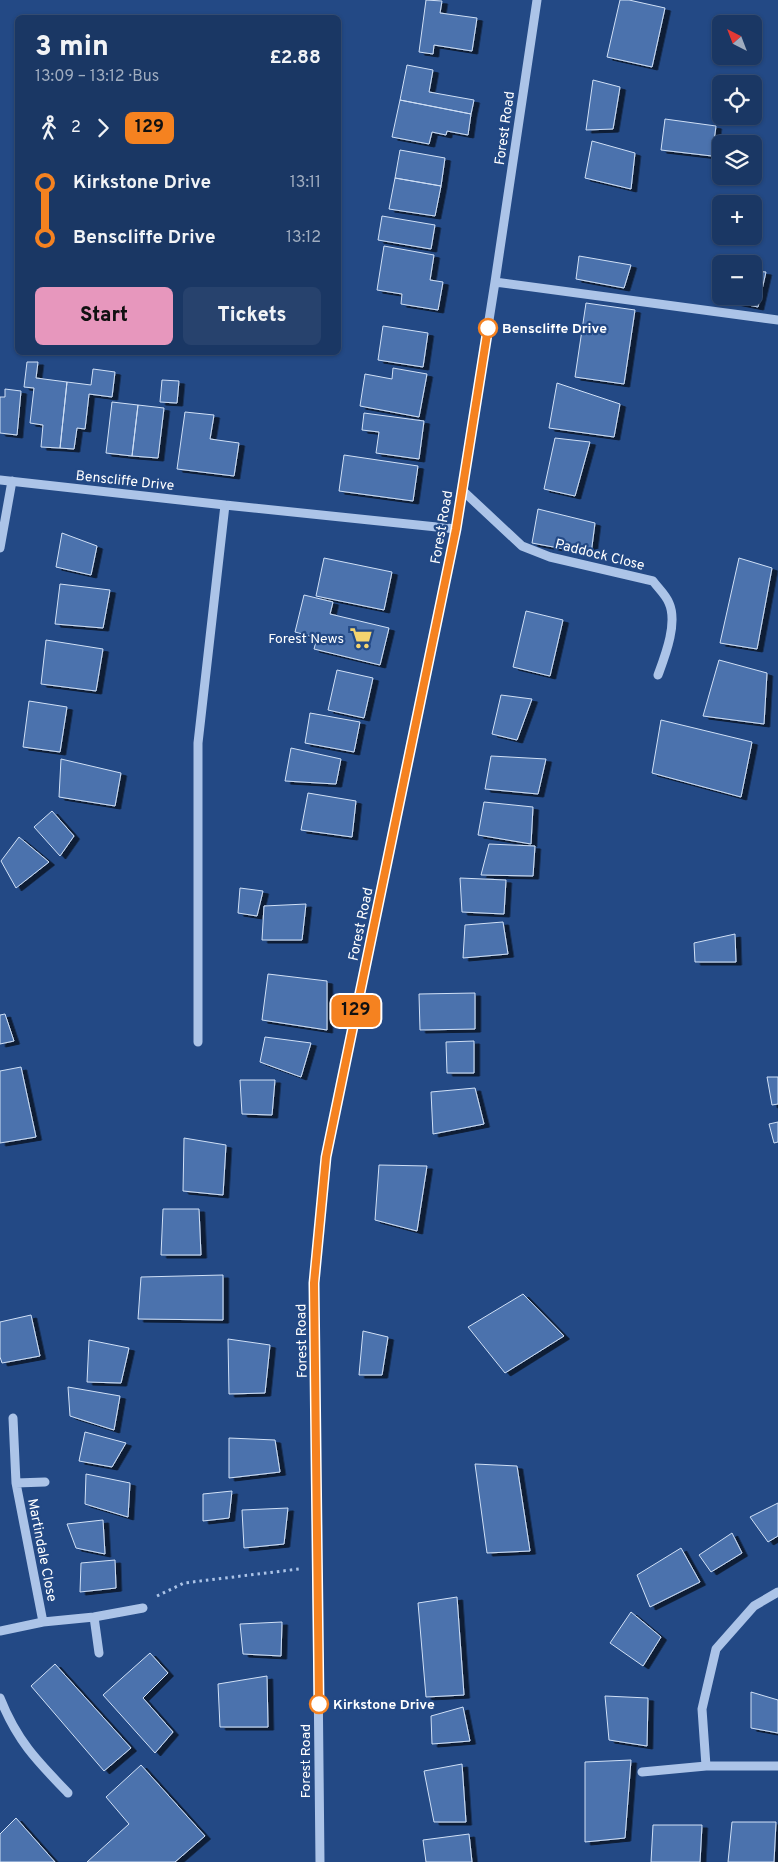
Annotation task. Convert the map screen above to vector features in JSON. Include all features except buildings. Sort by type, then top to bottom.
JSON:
[{"type":"street","name":"Forest Road","points":[[320,1862],[314,1283],[326,1157],[456,529],[537,0]]},
{"type":"street","points":[[495,282],[778,320]]},
{"type":"street","name":"Benscliffe Drive","points":[[0,480],[225,506],[456,529]]},
{"type":"street","points":[[0,548],[12,482]]},
{"type":"street","name":"Paddock Close","points":[[462,490],[522,546],[550,557],[653,581],[669,603],[672,619],[669,643],[658,675]]},
{"type":"street","points":[[198,1042],[198,744],[225,506]]},
{"type":"street","name":"Martindale Close","points":[[13,1418],[16,1483],[43,1622]]},
{"type":"street","name":"Martindale Close","points":[[16,1483],[45,1482]]},
{"type":"street","points":[[706,1766],[702,1709],[716,1649],[754,1606],[778,1592]]},
{"type":"street","points":[[0,1631],[43,1622],[94,1617],[143,1608]]},
{"type":"street","points":[[94,1617],[99,1653]]},
{"type":"street","points":[[0,1698],[10,1722],[30,1752],[68,1793]]},
{"type":"street","points":[[642,1772],[706,1766],[778,1766]]},
{"type":"path","points":[[143,1608],[155,1597],[184,1583],[318,1567]]},
{"type":"bus line","name":"129","points":[[319,1704],[314,1283],[326,1157],[456,529],[488,328]]},
{"type":"place","name":"Benscliffe Drive","points":[[488,328]]},
{"type":"place","name":"Forest News","points":[[361,638]]},
{"type":"place","name":"Kirkstone Drive","points":[[319,1704]]}]
